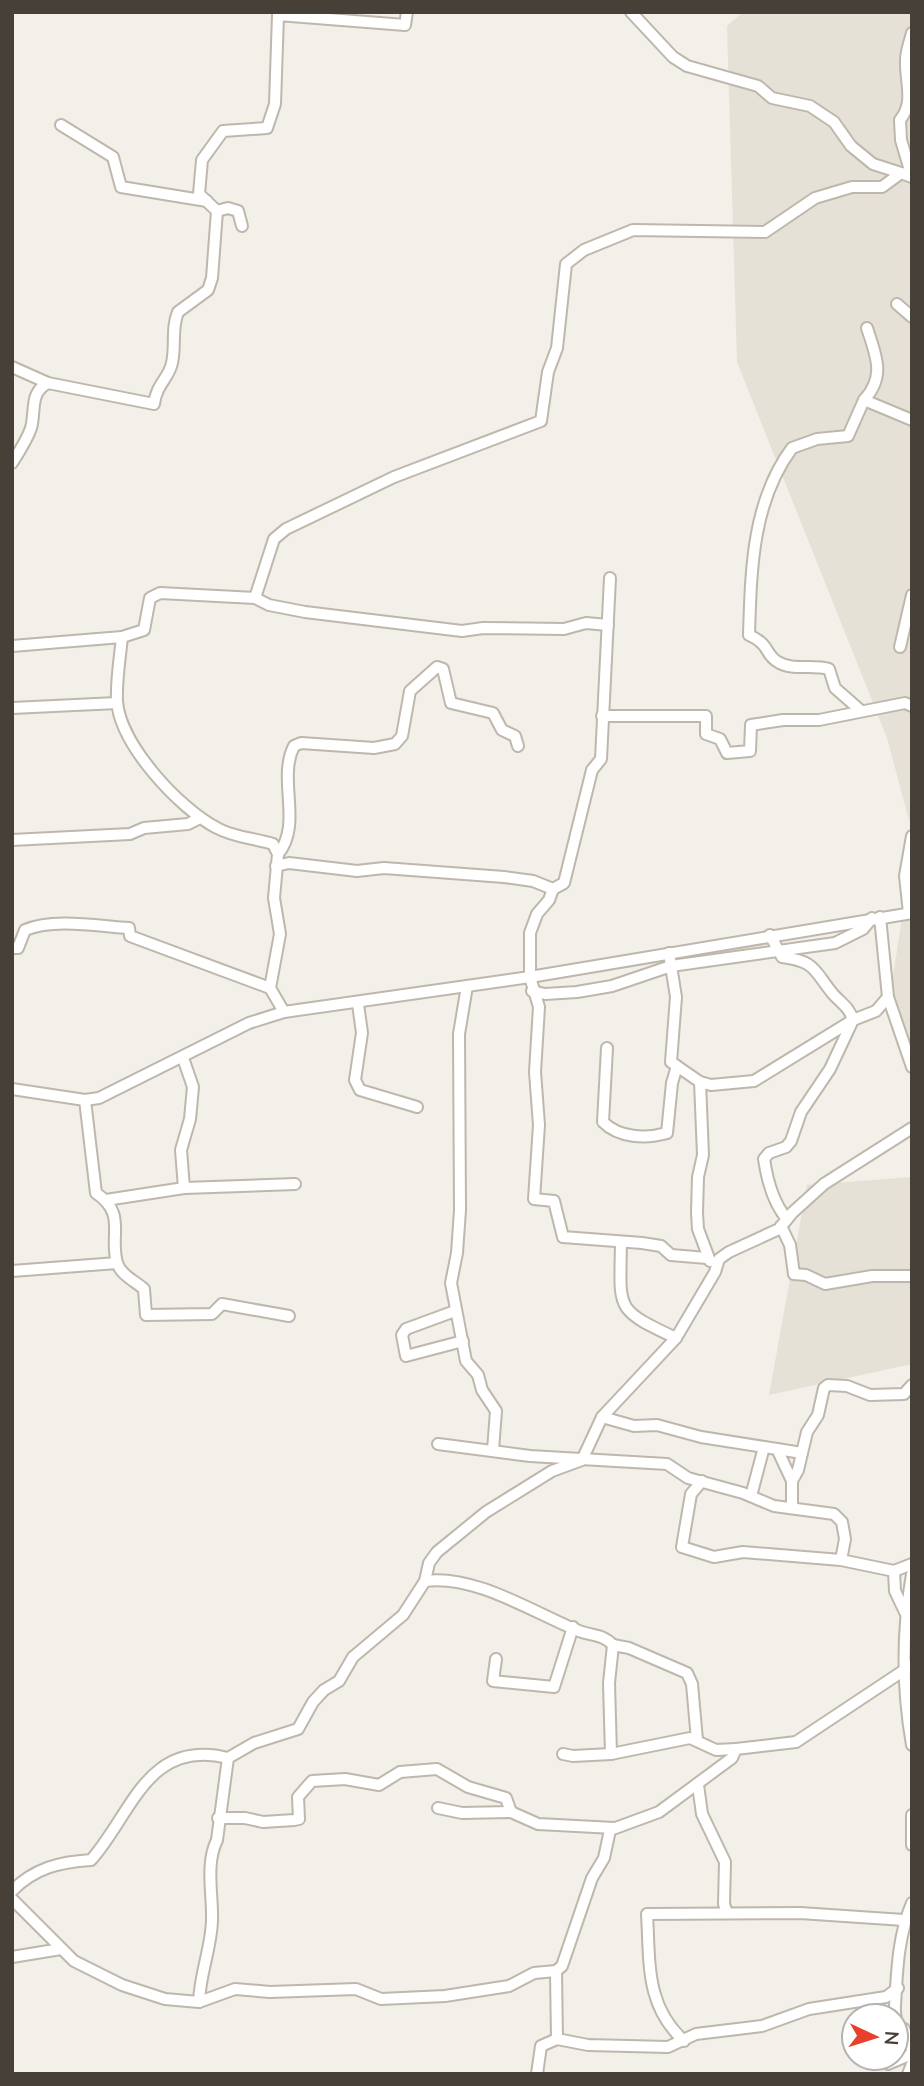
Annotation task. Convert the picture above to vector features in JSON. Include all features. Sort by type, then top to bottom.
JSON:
[{"type":"street","points":[[12,367],[48,383],[154,404],[156,391],[172,367],[174,323],[178,312],[208,290],[212,278],[217,211],[199,194],[202,160],[223,131],[267,128],[275,104],[278,15],[405,24],[407,12]]},
{"type":"street","points":[[631,12],[636,14],[673,57],[687,66],[758,86],[772,98],[810,106],[834,122],[858,153],[873,164],[908,176]]},
{"type":"street","points":[[908,176],[900,120],[905,113],[909,96],[905,58],[912,33]]},
{"type":"street","points":[[61,125],[113,157],[121,187],[207,201]]},
{"type":"street","points":[[255,598],[274,539],[286,529],[394,477],[541,421],[548,372],[557,348],[566,264],[584,250],[633,230],[765,232],[815,198],[852,187],[882,187],[908,176]]},
{"type":"street","points":[[217,211],[221,208],[238,211],[242,226]]},
{"type":"street","points":[[897,304],[912,317]]},
{"type":"street","points":[[860,710],[835,688],[829,669],[789,666],[777,662],[764,642],[749,635],[751,572],[760,512],[768,489],[792,447],[817,439],[848,436],[864,400],[878,378],[879,366],[867,328]]},
{"type":"street","points":[[12,463],[30,430],[35,396],[39,388],[48,383]]},
{"type":"street","points":[[864,400],[912,420]]},
{"type":"street","points":[[610,578],[601,758],[592,770],[564,883],[553,889],[549,900],[537,914],[530,933],[530,977],[538,1007],[535,1072],[538,1125],[534,1199],[554,1201],[563,1237],[661,1246],[671,1255],[707,1258]]},
{"type":"street","points":[[12,646],[122,637],[144,630],[150,598],[160,593],[255,598],[269,606],[305,612],[462,631],[483,628],[564,629],[586,623],[608,625]]},
{"type":"street","points":[[900,647],[912,595]]},
{"type":"street","points":[[122,637],[117,703],[131,742],[161,781],[200,818],[243,838],[273,844],[277,860],[274,898],[280,934],[270,988]]},
{"type":"street","points":[[277,860],[285,846],[288,827],[288,774],[294,746],[302,743],[374,748],[395,744],[401,736],[410,691],[437,667],[443,669],[451,703],[493,713],[497,725],[515,736],[518,746]]},
{"type":"street","points":[[12,708],[117,703]]},
{"type":"street","points":[[602,716],[706,716],[706,734],[720,739],[727,753],[744,753],[750,751],[751,725],[783,720],[819,720],[860,710],[892,708],[905,703],[912,706]]},
{"type":"street","points":[[12,840],[120,836],[144,828],[188,824],[200,818]]},
{"type":"street","points":[[12,1089],[85,1100],[99,1098],[249,1023],[284,1012],[358,1004],[530,977],[910,913],[905,876],[912,835]]},
{"type":"street","points":[[277,860],[357,870],[384,868],[504,877],[553,889]]},
{"type":"street","points":[[532,991],[545,994],[577,992],[612,986],[671,966],[835,943],[863,929],[876,917]]},
{"type":"street","points":[[876,917],[888,997],[912,1067]]},
{"type":"street","points":[[12,948],[18,948],[25,930],[34,926],[129,928],[131,936],[270,988],[284,1012]]},
{"type":"street","points":[[770,935],[782,957],[799,959],[813,966],[837,998],[846,1004],[853,1020],[830,1069],[801,1112],[790,1142],[786,1147],[769,1153],[764,1159],[767,1180],[790,1245],[794,1274],[806,1275],[825,1284],[879,1275],[912,1276]]},
{"type":"street","points":[[669,953],[676,997],[671,1062],[699,1082],[711,1084],[754,1081],[853,1020],[876,1011],[888,997]]},
{"type":"street","points":[[467,986],[459,1034],[461,1123],[458,1146],[461,1187],[457,1253],[451,1283],[467,1361],[478,1375],[481,1390],[496,1411],[494,1450]]},
{"type":"street","points":[[358,1004],[362,1033],[355,1080],[360,1090],[417,1107]]},
{"type":"street","points":[[607,1048],[603,1122],[611,1131],[648,1138],[667,1133],[671,1083],[677,1066]]},
{"type":"street","points":[[183,1058],[193,1087],[190,1119],[181,1150],[184,1188]]},
{"type":"street","points":[[699,1082],[703,1155],[698,1177],[696,1213],[707,1258],[716,1266]]},
{"type":"street","points":[[85,1100],[96,1193],[106,1199],[117,1227],[117,1263],[125,1275],[144,1289],[146,1315],[212,1314],[222,1304],[289,1317]]},
{"type":"street","points":[[12,1891],[27,1875],[48,1867],[91,1860],[104,1845],[138,1788],[160,1769],[190,1756],[212,1754],[228,1758],[254,1743],[298,1729],[313,1702],[324,1690],[338,1681],[353,1657],[403,1615],[425,1581],[429,1563],[437,1552],[486,1512],[552,1471],[582,1460],[602,1417],[676,1338],[716,1266],[729,1252],[784,1223],[833,1178],[912,1128]]},
{"type":"street","points":[[106,1199],[184,1188],[295,1184]]},
{"type":"street","points":[[621,1243],[620,1301],[633,1318],[676,1338]]},
{"type":"street","points":[[12,1271],[117,1263]]},
{"type":"street","points":[[455,1311],[406,1329],[402,1335],[406,1356],[463,1341]]},
{"type":"street","points":[[792,1508],[792,1481],[807,1432],[818,1415],[824,1388],[828,1385],[847,1386],[870,1395],[904,1394],[912,1385]]},
{"type":"street","points":[[602,1417],[634,1426],[657,1425],[802,1453]]},
{"type":"street","points":[[439,1444],[582,1460],[667,1464],[676,1472],[774,1506],[834,1514],[842,1522],[845,1539],[841,1560]]},
{"type":"street","points":[[751,1496],[764,1447]]},
{"type":"street","points":[[777,1449],[780,1461],[792,1481]]},
{"type":"street","points":[[702,1481],[691,1494],[682,1548],[714,1557],[743,1552],[841,1560],[894,1571],[912,1564]]},
{"type":"street","points":[[894,1571],[895,1591],[905,1612]]},
{"type":"street","points":[[912,1574],[905,1612],[909,1670],[905,1706],[912,1745]]},
{"type":"street","points":[[425,1581],[443,1578],[472,1587],[573,1627],[606,1637],[613,1645],[641,1653],[687,1673],[692,1684],[697,1740]]},
{"type":"street","points":[[496,1659],[493,1681],[554,1687],[573,1627]]},
{"type":"street","points":[[611,1754],[609,1683],[613,1645]]},
{"type":"street","points":[[563,1754],[611,1754],[690,1738],[716,1750],[796,1742],[909,1670]]},
{"type":"street","points":[[557,2039],[556,1971],[564,1961],[592,1878],[604,1858],[610,1830],[659,1812],[732,1758],[736,1749]]},
{"type":"street","points":[[199,2002],[200,1976],[212,1922],[211,1852],[217,1840],[228,1758]]},
{"type":"street","points":[[218,1818],[245,1818],[263,1822],[299,1819],[298,1797],[312,1781],[345,1779],[379,1785],[400,1772],[437,1769],[468,1787],[506,1798],[511,1812]]},
{"type":"street","points":[[698,1785],[702,1814],[725,1862],[726,1913]]},
{"type":"street","points":[[438,1808],[462,1813],[511,1812],[538,1824],[614,1828]]},
{"type":"street","points":[[912,1815],[912,1845]]},
{"type":"street","points":[[12,1899],[74,1961],[122,1985],[164,1999],[199,2002],[235,1989],[270,1992],[356,1989],[381,1999],[445,1996],[509,1986],[534,1973],[556,1971]]},
{"type":"street","points":[[895,2002],[899,1982],[898,1947],[904,1920],[912,1903]]},
{"type":"street","points":[[684,2041],[674,2033],[656,2006],[647,1914],[800,1913],[904,1920]]},
{"type":"street","points":[[12,1957],[61,1948]]},
{"type":"street","points":[[537,2074],[541,2046],[557,2039],[588,2045],[668,2047],[696,2034],[776,2022],[827,2005],[886,1997],[899,1982],[912,1976]]},
{"type":"street","points":[[886,1997],[889,2002]]},
{"type":"street","points":[[908,2074],[912,2064]]},
{"type":"shaded area","points":[[743,12],[912,12],[912,831],[887,738],[737,362],[727,26]]},
{"type":"shaded area","points":[[912,854],[912,1061],[890,995]]},
{"type":"shaded area","points":[[912,1177],[912,1364],[769,1395],[807,1185]]}]
